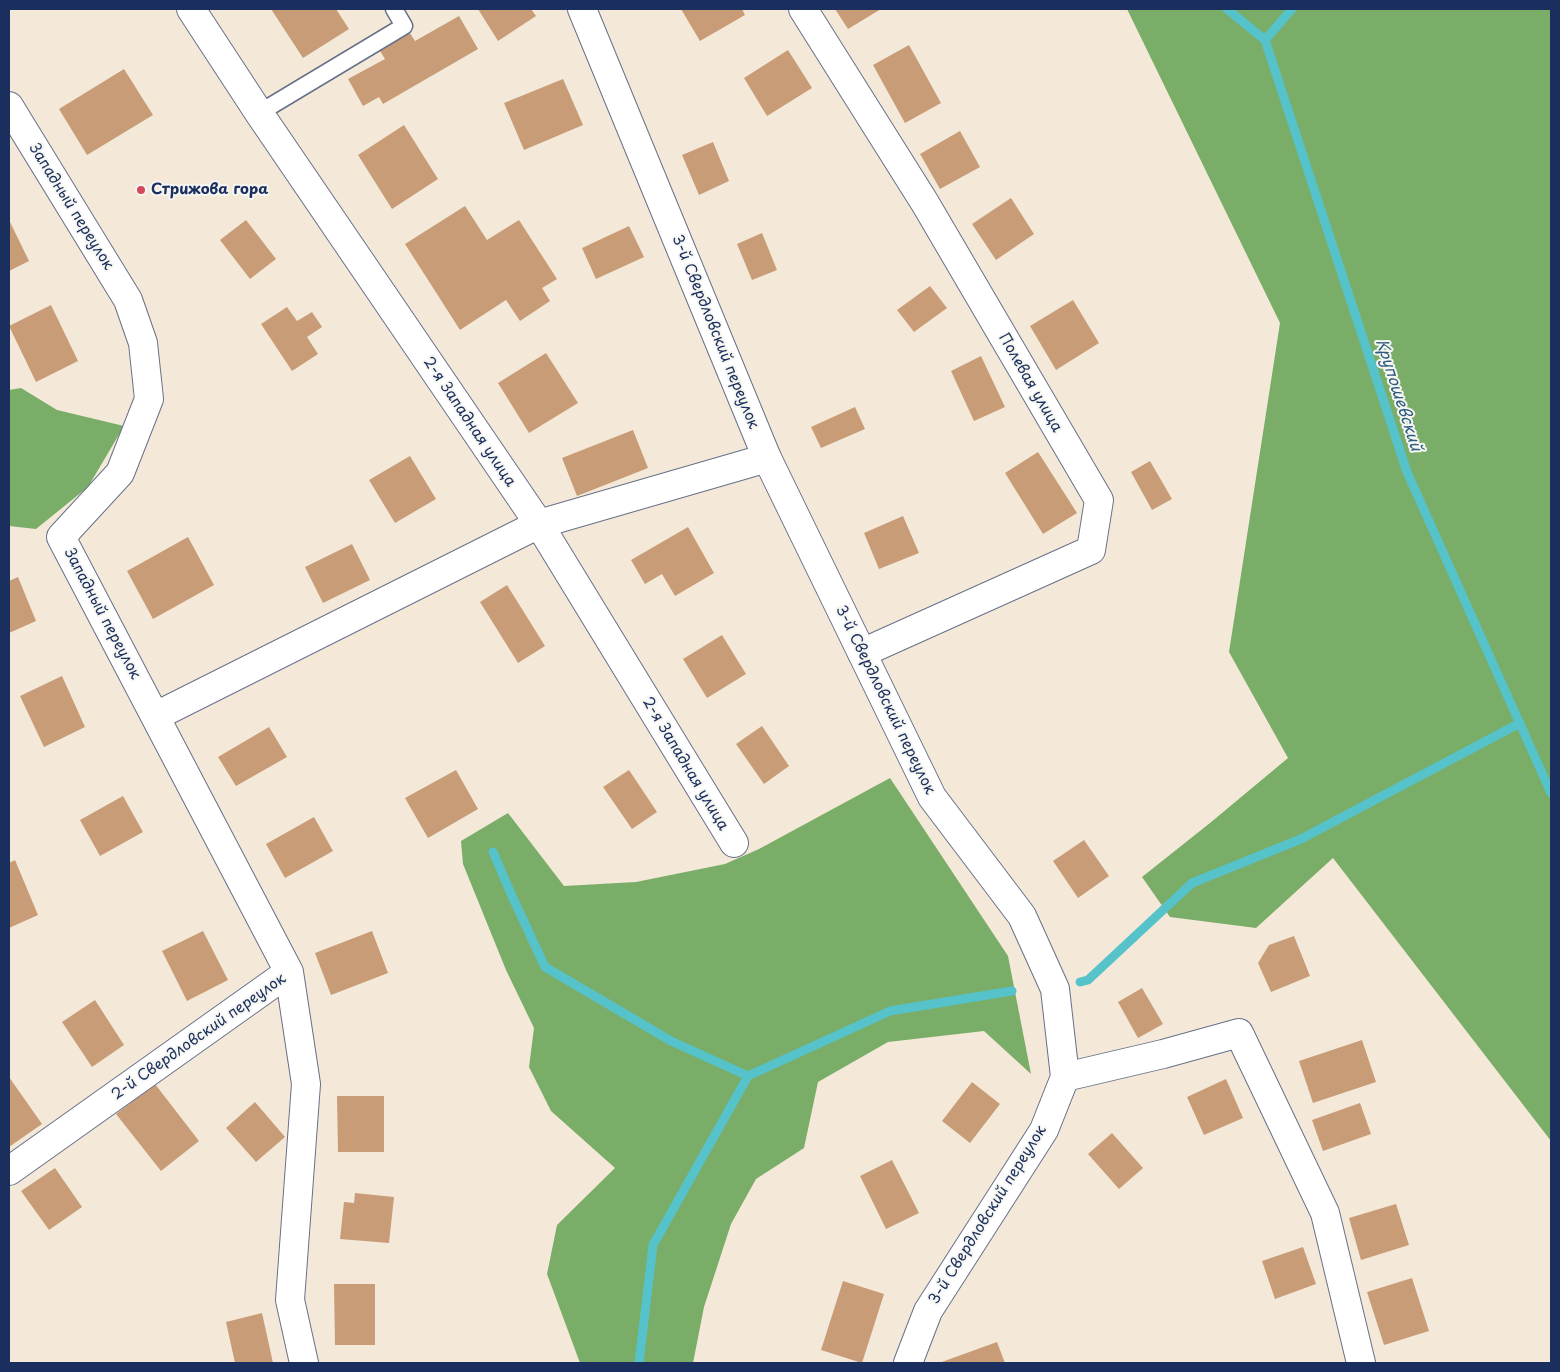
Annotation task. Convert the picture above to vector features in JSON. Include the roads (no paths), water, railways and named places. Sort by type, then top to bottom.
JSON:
[{"type":"street","name":"2-я Западная улица","points":[[191,9],[259,113],[539,524],[734,843]]},
{"type":"street","name":"3-й Свердловский переулок","points":[[582,9],[767,458],[932,797],[1022,916],[1055,989],[1065,1077],[1044,1130],[928,1310],[908,1363]]},
{"type":"street","name":"Полевая улица","points":[[803,9],[925,203],[1099,500],[1091,550],[862,653]]},
{"type":"street","name":"Западный переулок","points":[[9,106],[128,300],[143,343],[148,399],[120,473],[61,537],[289,972]]},
{"type":"street","points":[[156,716],[539,524],[767,458]]},
{"type":"street","name":"2-й Свердловский переулок","points":[[9,1171],[289,972],[306,1084],[290,1300],[304,1363]]},
{"type":"street","points":[[1065,1077],[1163,1054],[1239,1033],[1325,1213],[1361,1363]]},
{"type":"lane","points":[[259,113],[404,26],[394,9]]},
{"type":"waterway","name":"Крупошевский","points":[[1227,9],[1265,40],[1407,472],[1551,793]]},
{"type":"waterway","points":[[1265,40],[1292,9]]},
{"type":"waterway","points":[[1080,982],[1088,980],[1192,883],[1301,839],[1520,723]]},
{"type":"waterway","points":[[493,852],[545,967],[671,1041],[748,1076]]},
{"type":"waterway","points":[[639,1363],[653,1245],[748,1076],[890,1011],[1012,991]]},
{"type":"place","name":"Стрижова гора","points":[[141,190]]}]
